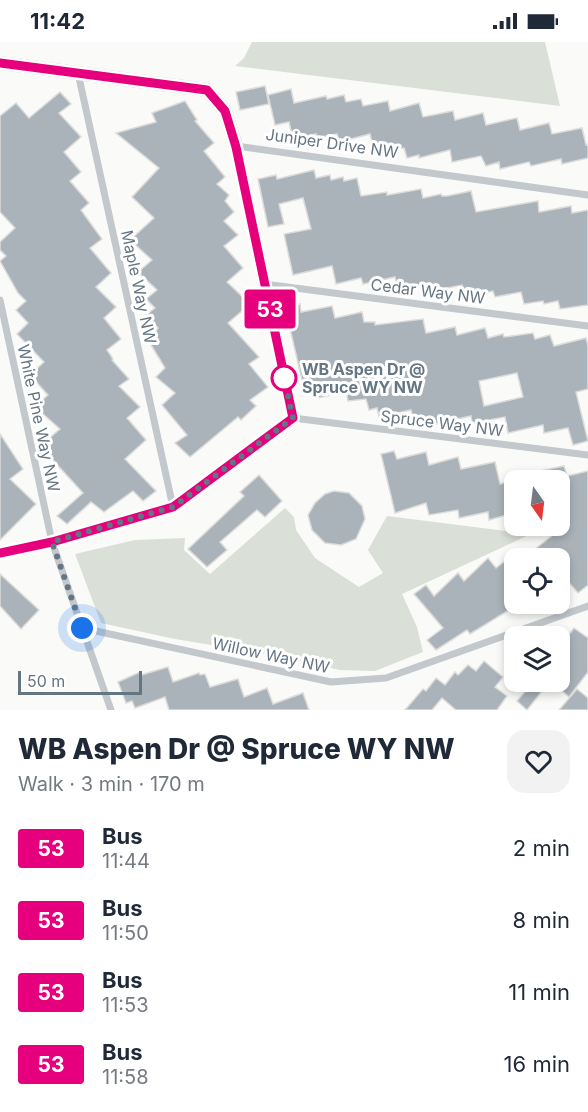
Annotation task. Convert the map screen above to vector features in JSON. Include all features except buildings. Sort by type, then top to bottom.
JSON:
[{"type":"street","points":[[0,63],[207,90],[225,111],[236,147]]},
{"type":"lane","name":"Maple Way NW","points":[[78,73],[173,507]]},
{"type":"lane","name":"Juniper Drive NW","points":[[236,147],[588,195]]},
{"type":"lane","points":[[0,553],[52,542],[173,507],[293,418],[236,147]]},
{"type":"lane","name":"Cedar Way NW","points":[[264,284],[588,326]]},
{"type":"lane","name":"White Pine Way NW","points":[[0,300],[52,542],[111,710]]},
{"type":"lane","name":"Spruce Way NW","points":[[293,418],[588,455]]},
{"type":"lane","name":"Willow Way NW","points":[[82,628],[331,682],[386,678],[588,606]]},
{"type":"shaded area","points":[[252,42],[545,42],[560,106],[235,66],[244,58]]},
{"type":"shaded area","points":[[285,508],[294,517],[296,530],[315,558],[359,587],[383,573],[368,550],[387,516],[504,531],[504,536],[527,536],[402,594],[417,627],[423,652],[375,671],[340,670],[101,623],[75,554],[135,540],[185,538],[184,550],[210,574]]},
{"type":"bus line","name":"53","points":[[0,63],[207,90],[225,111],[236,147],[293,418],[173,507],[52,542],[0,553]]},
{"type":"place","name":"WB Aspen Dr @ Spruce WY NW","points":[[284,378]]},
{"type":"route","points":[[82,628],[52,542],[173,507],[293,418],[283,373],[284,378]]}]
